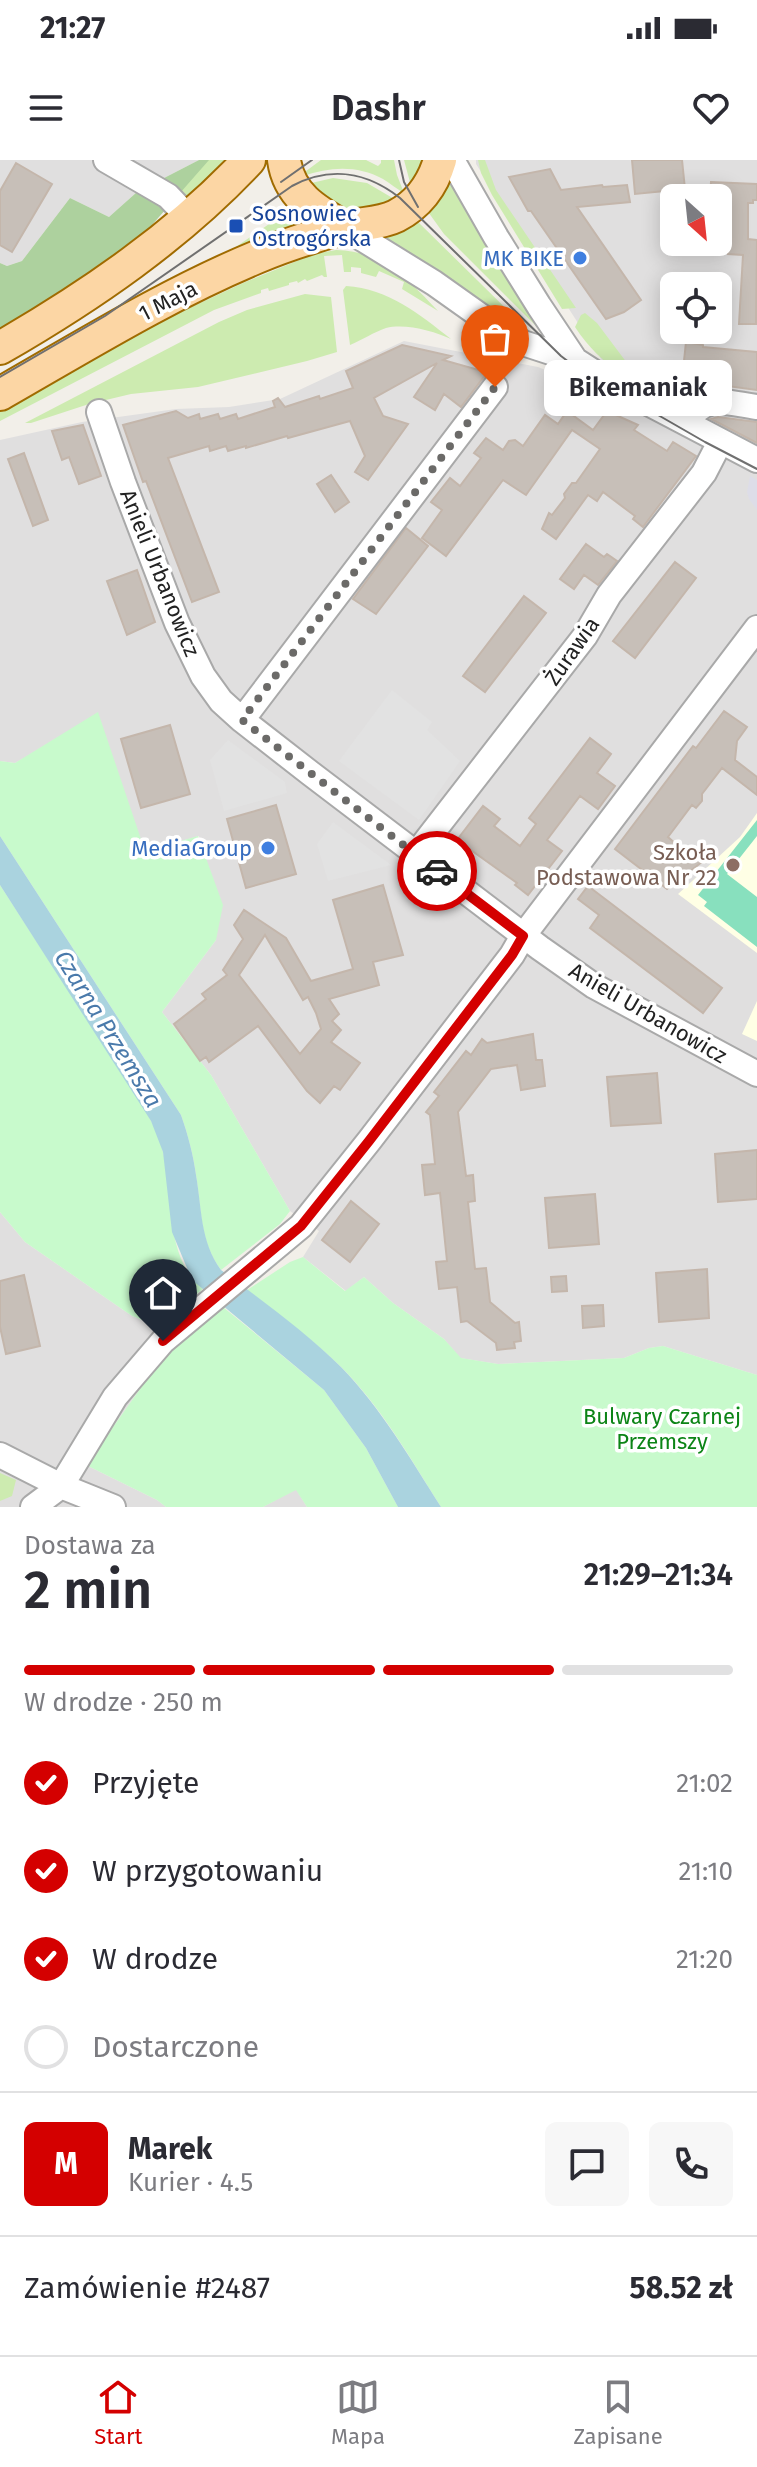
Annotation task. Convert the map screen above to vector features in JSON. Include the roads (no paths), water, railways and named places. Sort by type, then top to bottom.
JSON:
[{"type":"main road","points":[[0,348],[90,293],[189,218],[249,160]]},
{"type":"main road","points":[[284,160],[292,186],[300,197],[310,207],[345,228]]},
{"type":"main road","name":"1 Maja","points":[[0,394],[121,325],[225,271],[289,244],[395,216],[407,209],[429,186],[440,160]]},
{"type":"street","points":[[106,160],[168,196],[189,218]]},
{"type":"street","points":[[452,160],[510,260],[575,360]]},
{"type":"street","points":[[345,228],[523,343],[575,360],[614,385],[757,460]]},
{"type":"street","points":[[242,720],[495,387]]},
{"type":"street","points":[[686,423],[706,402],[757,407]]},
{"type":"street","name":"Anieli Urbanowicz","points":[[99,412],[177,623],[203,676],[221,701],[415,855],[594,986],[757,1074]]},
{"type":"street","name":"Żurawia","points":[[415,855],[585,636],[609,595],[704,473],[720,442]]},
{"type":"street","points":[[33,1507],[61,1486],[115,1397],[144,1361],[184,1323],[301,1226],[512,955],[523,936],[757,628]]},
{"type":"street","points":[[0,1455],[61,1486],[113,1507]]},
{"type":"water","name":"Czarna Przemsza","points":[[0,836],[181,1115],[193,1160],[205,1236],[221,1270],[328,1354],[356,1383],[382,1416],[441,1507],[398,1507],[366,1448],[324,1390],[192,1280],[172,1232],[163,1152],[151,1121],[0,885]]},
{"type":"tram line","points":[[281,182],[312,160]]},
{"type":"tram line","points":[[399,160],[404,182],[418,207]]},
{"type":"tram line","points":[[0,377],[105,316],[292,186],[320,176],[348,175],[375,182],[400,198],[561,356],[578,369],[757,469]]},
{"type":"place","name":"Sosnowiec Ostrogórska","points":[[236,226]]},
{"type":"place","name":"MK BIKE","points":[[580,258]]},
{"type":"place","name":"Bikemaniak","points":[[495,387]]},
{"type":"place","name":"MediaGroup","points":[[268,848]]},
{"type":"place","name":"Szkoła Podstawowa Nr 22","points":[[733,865]]},
{"type":"park label","name":"Bulwary Czarnej Przemszy","points":[[662,1428]]}]
